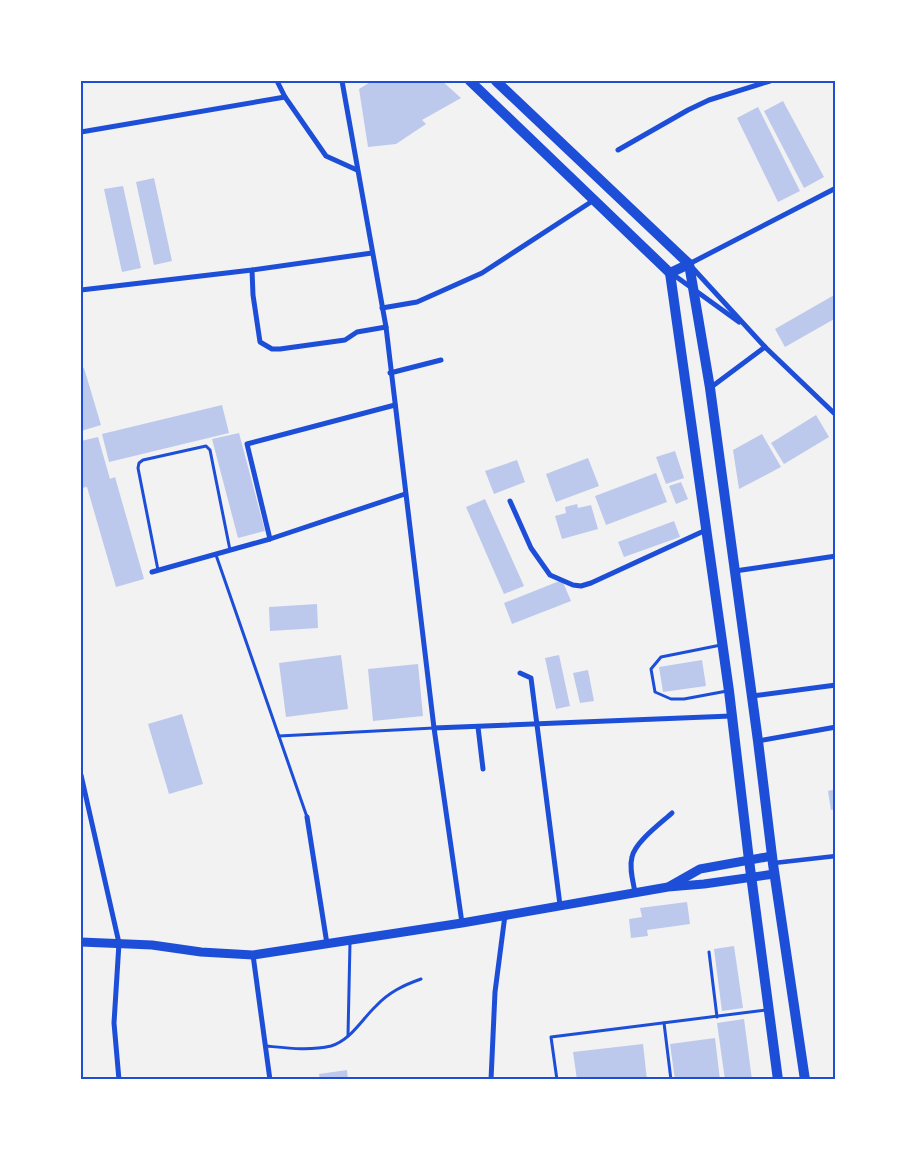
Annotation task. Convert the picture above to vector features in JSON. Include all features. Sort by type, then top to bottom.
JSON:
[{"type":"main road","points":[[470,81],[670,273],[729,691],[778,1080]]},
{"type":"main road","points":[[496,81],[689,264],[710,388],[773,865],[806,1080]]},
{"type":"main road","points":[[670,273],[689,264]]},
{"type":"main road","points":[[668,887],[700,869],[749,860],[773,865]]},
{"type":"main road","points":[[81,942],[152,945],[201,952],[253,955],[462,923],[635,892],[752,878],[773,865]]},
{"type":"street","points":[[277,81],[285,97],[326,156],[357,170]]},
{"type":"street","points":[[342,81],[386,326],[390,373],[396,405],[434,728],[462,923]]},
{"type":"street","points":[[618,150],[709,100],[770,81]]},
{"type":"street","points":[[81,132],[285,97]]},
{"type":"street","points":[[836,188],[689,264],[765,347],[836,415]]},
{"type":"street","points":[[382,308],[417,302],[482,273],[594,200]]},
{"type":"street","points":[[81,290],[252,270],[372,253]]},
{"type":"street","points":[[252,270],[260,342],[272,349],[345,340],[357,332],[386,326]]},
{"type":"street","points":[[670,273],[747,328]]},
{"type":"street","points":[[710,388],[765,347]]},
{"type":"street","points":[[390,373],[441,360]]},
{"type":"street","points":[[270,539],[247,444],[396,405]]},
{"type":"street","points":[[155,571],[270,539],[405,494]]},
{"type":"street","points":[[510,501],[530,548],[550,576],[573,585],[581,586],[591,583],[706,529]]},
{"type":"street","points":[[734,571],[836,556]]},
{"type":"street","points":[[520,673],[531,678],[560,905]]},
{"type":"street","points":[[751,696],[836,685]]},
{"type":"street","points":[[434,728],[731,716]]},
{"type":"street","points":[[478,727],[483,769]]},
{"type":"street","points":[[758,741],[836,727]]},
{"type":"street","points":[[81,775],[119,943],[114,1023],[119,1080]]},
{"type":"street","points":[[635,892],[631,858],[633,852],[672,813]]},
{"type":"street","points":[[307,817],[326,944]]},
{"type":"street","points":[[773,865],[836,856]]},
{"type":"street","points":[[491,1080],[495,992],[505,915]]},
{"type":"street","points":[[253,955],[270,1080]]},
{"type":"lane","points":[[155,571],[138,468],[138,463],[143,460],[206,446],[210,450],[230,551]]},
{"type":"lane","points":[[216,555],[307,817]]},
{"type":"lane","points":[[722,645],[661,657],[651,668],[655,692],[671,699],[729,691]]},
{"type":"lane","points":[[279,736],[434,728]]},
{"type":"lane","points":[[348,1037],[350,940]]},
{"type":"lane","points":[[709,952],[717,1017]]},
{"type":"lane","points":[[266,1046],[304,1049],[332,1046],[348,1037],[382,1000],[401,986],[422,979]]},
{"type":"lane","points":[[556,1080],[551,1037],[664,1024],[769,1009]]},
{"type":"lane","points":[[664,1024],[670,1080]]},
{"type":"building","points":[[372,81],[442,81],[461,98],[422,120],[426,124],[396,144],[368,147],[359,89]]},
{"type":"building","points":[[783,101],[824,177],[804,188],[764,111]]},
{"type":"building","points":[[758,107],[800,191],[778,202],[737,118]]},
{"type":"building","points":[[154,178],[172,261],[154,265],[136,182]]},
{"type":"building","points":[[123,186],[141,268],[122,272],[104,189]]},
{"type":"building","points":[[836,294],[836,318],[785,347],[775,329]]},
{"type":"building","points":[[84,368],[101,425],[81,431],[81,369]]},
{"type":"building","points":[[222,405],[229,433],[109,462],[102,434]]},
{"type":"building","points":[[816,415],[829,437],[784,464],[771,443]]},
{"type":"building","points":[[239,433],[265,531],[238,538],[212,439]]},
{"type":"building","points":[[762,434],[781,467],[739,489],[733,450]]},
{"type":"building","points":[[98,437],[110,479],[115,477],[144,579],[116,587],[87,487],[81,488],[81,441]]},
{"type":"building","points":[[675,451],[684,478],[666,484],[656,457]]},
{"type":"building","points":[[588,458],[599,486],[556,502],[546,474]]},
{"type":"building","points":[[517,460],[525,482],[494,494],[485,471]]},
{"type":"building","points":[[656,473],[667,502],[606,525],[595,496]]},
{"type":"building","points":[[681,482],[688,499],[676,504],[669,486]]},
{"type":"building","points":[[485,499],[524,586],[504,594],[466,507]]},
{"type":"building","points":[[577,504],[578,508],[591,505],[598,529],[562,539],[555,516],[566,513],[565,507]]},
{"type":"building","points":[[674,521],[680,537],[624,557],[618,542]]},
{"type":"building","points":[[562,580],[571,601],[512,624],[504,603]]},
{"type":"building","points":[[317,604],[318,628],[270,631],[269,607]]},
{"type":"building","points":[[341,655],[348,709],[286,717],[279,663]]},
{"type":"building","points":[[559,655],[570,706],[556,709],[545,658]]},
{"type":"building","points":[[702,660],[706,686],[663,692],[659,667]]},
{"type":"building","points":[[418,664],[423,716],[373,721],[368,669]]},
{"type":"building","points":[[588,670],[594,701],[580,703],[573,673]]},
{"type":"building","points":[[182,714],[203,784],[169,794],[148,724]]},
{"type":"building","points":[[836,789],[836,809],[831,810],[828,791]]},
{"type":"building","points":[[687,902],[690,924],[647,930],[648,936],[631,938],[629,919],[642,917],[640,908]]},
{"type":"building","points":[[734,946],[743,1008],[722,1011],[714,949]]},
{"type":"building","points":[[744,1019],[752,1080],[725,1080],[717,1023]]},
{"type":"building","points":[[715,1038],[720,1080],[675,1080],[670,1044]]},
{"type":"building","points":[[643,1044],[647,1080],[577,1080],[573,1052]]},
{"type":"building","points":[[347,1070],[348,1080],[320,1080],[319,1074]]}]
